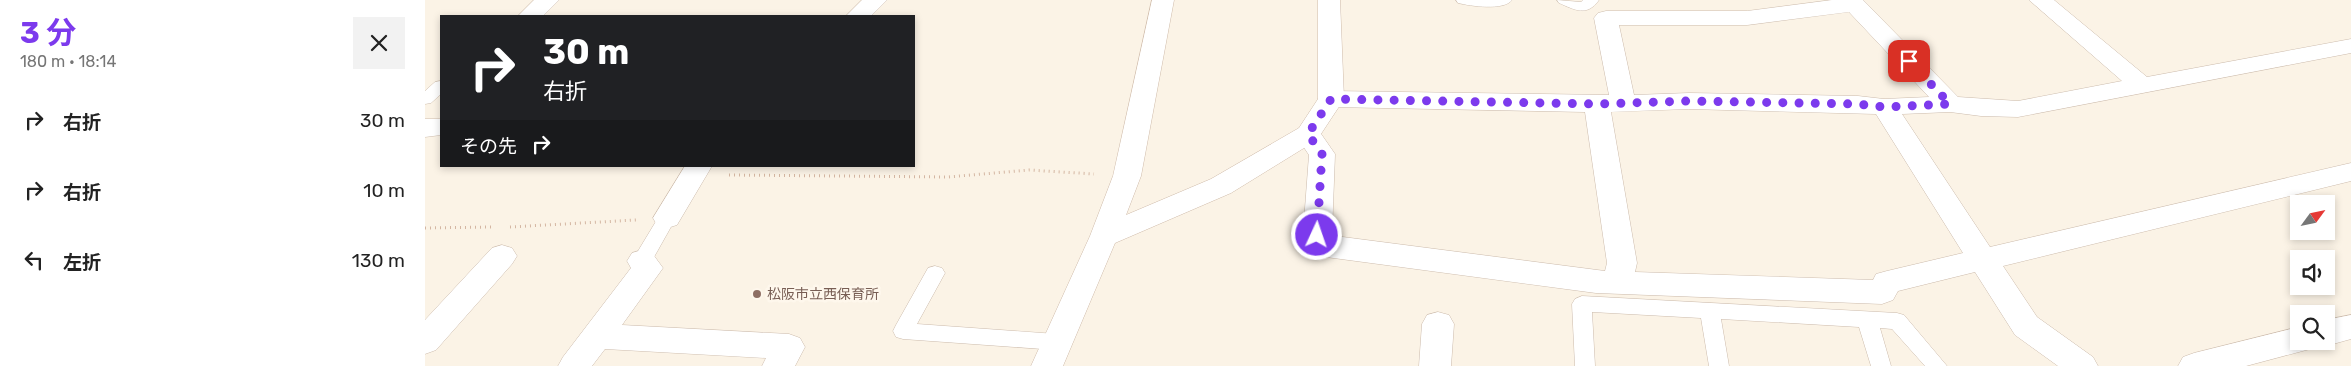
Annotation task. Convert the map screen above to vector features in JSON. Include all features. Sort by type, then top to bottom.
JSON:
[{"type":"street","points":[[530,15],[548,0]]},
{"type":"street","points":[[858,15],[877,0]]},
{"type":"street","points":[[1051,354],[1104,236],[1127,176],[1163,0]]},
{"type":"street","points":[[1104,236],[1221,186],[1308,134],[1331,99],[1329,0]]},
{"type":"street","points":[[2040,0],[2143,86]]},
{"type":"street","points":[[1618,282],[1622,263],[1610,104],[1606,18],[1714,9],[1747,18],[1853,2],[1950,104]]},
{"type":"street","points":[[1331,99],[1610,104],[1689,101],[1857,104],[1884,107],[1950,104],[1981,108],[2018,109],[2351,46]]},
{"type":"street","points":[[1884,107],[2026,326],[2082,366]]},
{"type":"street","points":[[425,128],[440,127]]},
{"type":"street","points":[[1308,134],[1322,154],[1317,235],[1326,246],[1596,282],[1882,292],[1887,282],[1981,258],[2351,172]]},
{"type":"street","points":[[667,218],[697,170]]},
{"type":"street","points":[[425,342],[502,256]]},
{"type":"street","points":[[574,366],[648,268],[642,261]]},
{"type":"street","points":[[1435,366],[1438,324]]},
{"type":"street","points":[[2335,330],[2351,326]]},
{"type":"street","points":[[596,336],[789,347],[778,366]]},
{"type":"street","points":[[2194,366],[2290,342]]},
{"type":"lane","points":[[1463,0],[1480,3],[1505,0]]},
{"type":"lane","points":[[1564,0],[1582,8],[1592,0]]},
{"type":"lane","points":[[425,99],[440,87]]},
{"type":"lane","points":[[642,261],[667,218]]},
{"type":"lane","points":[[935,273],[903,332],[1051,354]]},
{"type":"lane","points":[[1585,366],[1582,304],[1897,321],[1937,366]]},
{"type":"lane","points":[[1710,312],[1719,366]]},
{"type":"lane","points":[[1867,319],[1881,366]]},
{"type":"path","points":[[697,170],[948,177],[1029,170],[1127,176]]},
{"type":"path","points":[[425,228],[549,225],[667,218]]},
{"type":"place","name":"松阪市立西保育所","points":[[757,294]]},
{"type":"route","points":[[1317,235],[1322,154],[1308,134],[1331,99],[1597,104],[1689,101],[1857,104],[1884,107],[1950,104],[1909,61]]}]
